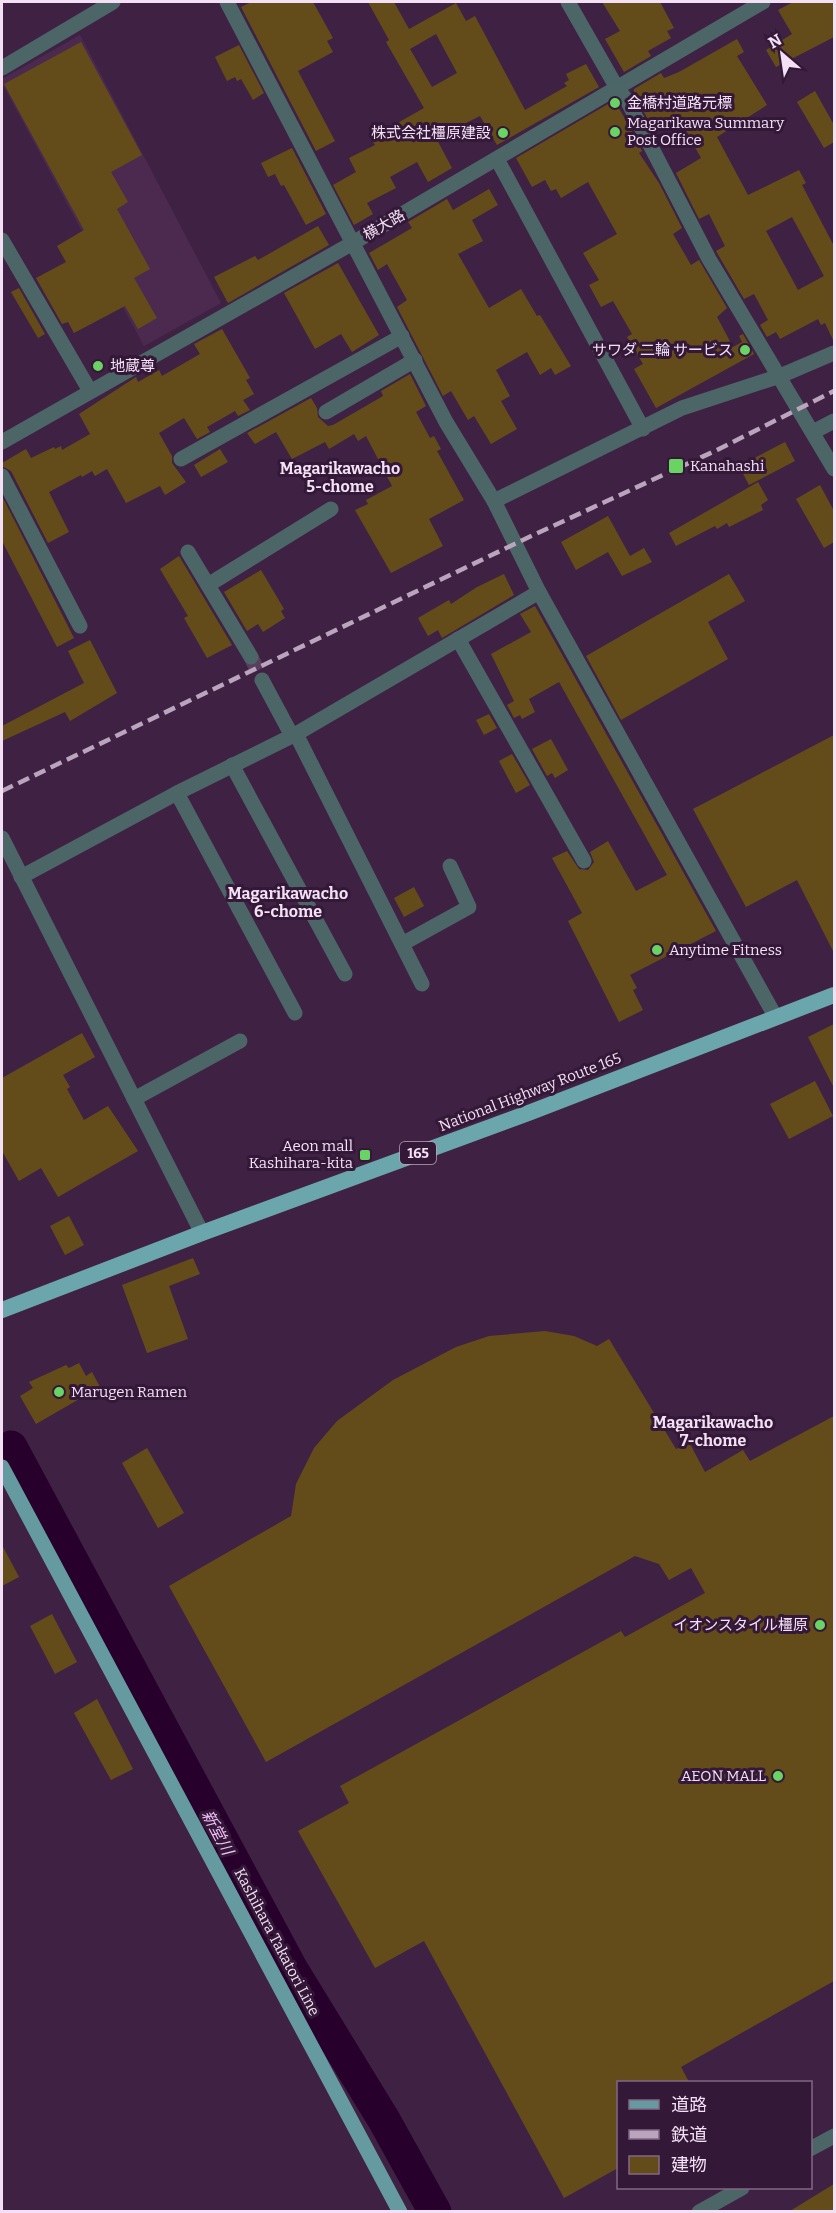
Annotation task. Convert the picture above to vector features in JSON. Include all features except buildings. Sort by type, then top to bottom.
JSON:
[{"type":"highway","name":"National Highway Route 165","points":[[2,1310],[202,1233],[531,1112],[834,994]]},
{"type":"main road","name":"Kashihara Takatori Line","points":[[2,1467],[400,2211]]},
{"type":"street","points":[[2,68],[113,2]]},
{"type":"street","points":[[227,2],[351,244],[415,360],[446,422],[494,501],[539,592],[775,1016]]},
{"type":"street","points":[[568,2],[617,88],[628,102],[709,259],[834,469]]},
{"type":"street","name":"横大路","points":[[2,442],[351,244],[764,2]]},
{"type":"street","points":[[497,159],[643,429]]},
{"type":"street","points":[[2,240],[90,391]]},
{"type":"street","points":[[181,459],[402,336]]},
{"type":"street","points":[[494,501],[711,396],[780,376],[834,353]]},
{"type":"street","points":[[326,412],[415,360]]},
{"type":"street","points":[[813,432],[834,421]]},
{"type":"street","points":[[2,476],[80,626]]},
{"type":"street","points":[[208,585],[331,509]]},
{"type":"street","points":[[188,552],[250,657]]},
{"type":"street","points":[[21,877],[177,793],[294,735],[539,592]]},
{"type":"street","points":[[458,639],[584,861]]},
{"type":"street","points":[[262,680],[294,735],[422,984]]},
{"type":"street","points":[[232,765],[345,974]]},
{"type":"street","points":[[177,793],[296,1013]]},
{"type":"street","points":[[2,838],[202,1233]]},
{"type":"street","points":[[402,944],[469,907],[450,866]]},
{"type":"street","points":[[134,1099],[240,1041]]},
{"type":"street","points":[[812,2149],[834,2136]]},
{"type":"street","points":[[699,2211],[738,2189]]},
{"type":"shaded area","points":[[80,35],[221,303],[144,346],[2,83],[2,79]]},
{"type":"waterway","name":"新堂川","points":[[11,1447],[291,1968],[384,2120],[435,2212]]},
{"type":"tunnel","points":[[251,657],[262,680]]},
{"type":"railway","points":[[2,791],[527,538],[717,450],[834,391]]},
{"type":"place","name":"金橋村道路元標","points":[[615,103]]},
{"type":"place","name":"Magarikawa Summary Post Office","points":[[615,132]]},
{"type":"place","name":"株式会社橿原建設","points":[[503,133]]},
{"type":"place","name":"サワダ 二輪 サービス","points":[[745,350]]},
{"type":"place","name":"地蔵尊","points":[[98,366]]},
{"type":"place","name":"Kanahashi","points":[[676,466]]},
{"type":"place","name":"Anytime Fitness","points":[[657,950]]},
{"type":"place","name":"Aeon mall Kashihara-kita","points":[[365,1155]]},
{"type":"place","name":"Marugen Ramen","points":[[59,1392]]},
{"type":"place","name":"イオンスタイル橿原","points":[[820,1625]]},
{"type":"place","name":"AEON MALL","points":[[778,1776]]},
{"type":"district","name":"Magarikawacho 5-chome","points":[[340,477]]},
{"type":"district","name":"Magarikawacho 6-chome","points":[[288,902]]},
{"type":"district","name":"Magarikawacho 7-chome","points":[[713,1431]]}]
